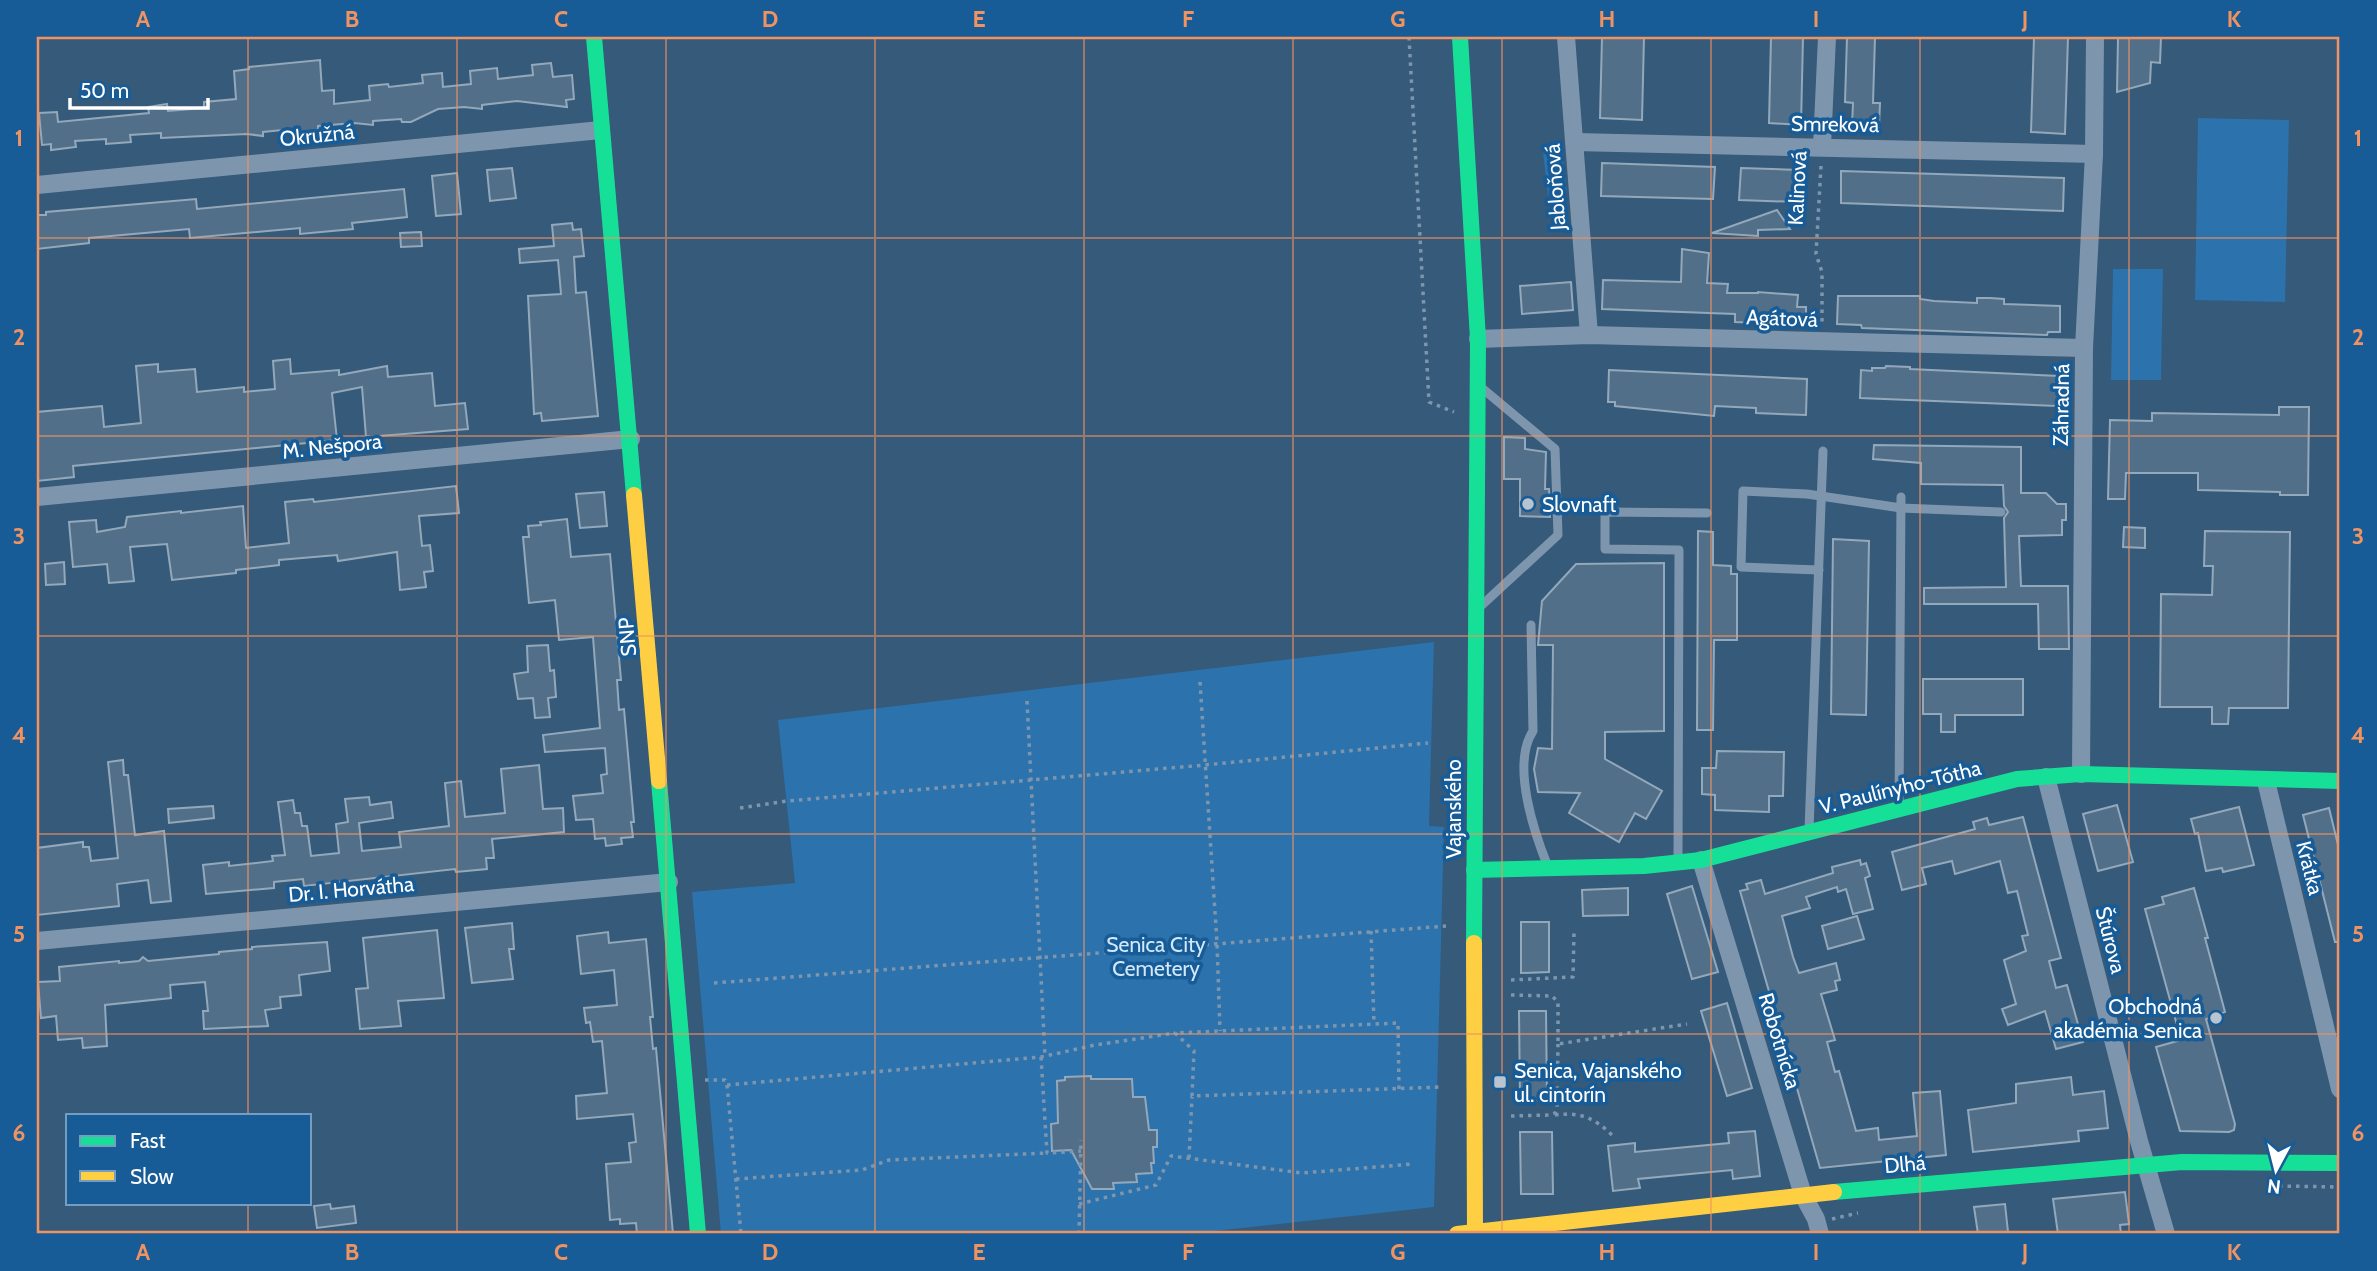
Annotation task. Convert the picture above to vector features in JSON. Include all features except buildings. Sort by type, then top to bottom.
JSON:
[{"type":"street","name":"SNP","points":[[594,37],[698,1234]]},
{"type":"street","name":"Vajanského","points":[[1460,37],[1478,339],[1474,870],[1475,1233]]},
{"type":"street","name":"Jabloňová","points":[[1566,37],[1589,335]]},
{"type":"street","name":"Kalinová","points":[[1822,146],[1827,37]]},
{"type":"street","name":"Záhradná","points":[[2081,774],[2084,348],[2094,154],[2095,37]]},
{"type":"street","name":"Okružná","points":[[37,185],[601,130]]},
{"type":"street","name":"Smreková","points":[[1575,142],[2094,154]]},
{"type":"street","name":"Agátová","points":[[1478,339],[1589,335],[2084,348]]},
{"type":"street","name":"M. Nešpora","points":[[37,497],[631,439]]},
{"type":"street","name":"V. Paulínyho-Tótha","points":[[1474,870],[1644,866],[1700,860],[2017,779],[2081,774],[2340,782]]},
{"type":"street","name":"Štúrova","points":[[2046,778],[2166,1234]]},
{"type":"street","name":"Krátka","points":[[2266,781],[2340,1090]]},
{"type":"street","name":"Robotnícka","points":[[1700,860],[1803,1195],[1816,1219],[1820,1234]]},
{"type":"street","name":"Dr. I. Horvátha","points":[[37,941],[669,882]]},
{"type":"street","name":"Dlhá","points":[[1457,1234],[1803,1195],[2146,1164],[2340,1163]]},
{"type":"lane","points":[[1475,612],[1558,535],[1555,449],[1476,383]]},
{"type":"lane","points":[[1809,832],[1823,451]]},
{"type":"lane","points":[[1819,570],[1741,567],[1743,491],[2001,512]]},
{"type":"lane","points":[[1899,809],[1901,503]]},
{"type":"lane","points":[[1678,862],[1679,550],[1605,550],[1605,512],[1707,513]]},
{"type":"lane","points":[[1531,625],[1533,731],[1526,741],[1524,790],[1549,869]]},
{"type":"path","points":[[1409,37],[1429,402],[1455,412]]},
{"type":"path","name":"Kalinová","points":[[1822,146],[1816,254],[1822,272],[1822,342]]},
{"type":"path","points":[[1200,682],[1220,1031]]},
{"type":"path","points":[[1027,701],[1041,957],[1047,1153]]},
{"type":"path","points":[[740,808],[786,801],[1428,743]]},
{"type":"path","points":[[714,983],[1446,926]]},
{"type":"path","points":[[1371,931],[1374,1024]]},
{"type":"path","points":[[1511,979],[1573,977],[1574,933]]},
{"type":"path","points":[[1511,995],[1552,996],[1558,1002],[1558,1107],[1555,1113],[1550,1115]]},
{"type":"path","points":[[727,1085],[1043,1056],[1175,1033],[1398,1023],[1399,1089]]},
{"type":"path","points":[[1558,1044],[1688,1024]]},
{"type":"path","points":[[1175,1033],[1194,1051],[1189,1158]]},
{"type":"path","points":[[705,1080],[726,1080],[740,1234]]},
{"type":"path","points":[[1192,1096],[1441,1087]]},
{"type":"path","points":[[1511,1115],[1573,1113],[1600,1123],[1612,1135]]},
{"type":"path","points":[[1079,1234],[1081,1140]]},
{"type":"path","points":[[736,1179],[862,1170],[888,1160],[1080,1151]]},
{"type":"path","points":[[1079,1204],[1156,1185],[1171,1156],[1302,1173],[1413,1164]]},
{"type":"green space","points":[[2198,118],[2289,120],[2285,302],[2195,300]]},
{"type":"green space","points":[[1562,150],[1567,193],[1548,195],[1543,152]]},
{"type":"green space","points":[[2113,269],[2163,269],[2161,380],[2111,380]]},
{"type":"green space","name":"Senica City Cemetery","points":[[1434,642],[1429,826],[1444,827],[1434,1207],[1187,1234],[721,1234],[692,892],[795,883],[778,720]]},
{"type":"traffic: fast","points":[[594,37],[634,495]]},
{"type":"traffic: fast","points":[[1460,37],[1478,339],[1474,943]]},
{"type":"traffic: fast","points":[[1474,870],[1644,866],[1701,860],[2017,779],[2081,774],[2340,781]]},
{"type":"traffic: fast","points":[[659,781],[698,1234]]},
{"type":"traffic: fast","points":[[1834,1192],[2182,1162],[2340,1163]]},
{"type":"traffic: slow","points":[[634,495],[659,781]]},
{"type":"traffic: slow","points":[[1474,943],[1475,1234]]},
{"type":"traffic: slow","points":[[1457,1234],[1834,1192]]},
{"type":"place","name":"Slovnaft","points":[[1528,504]]},
{"type":"place","name":"Obchodná akadémia Senica","points":[[2216,1018]]},
{"type":"place","name":"Senica, Vajanského ul. cintorín","points":[[1500,1082]]}]
